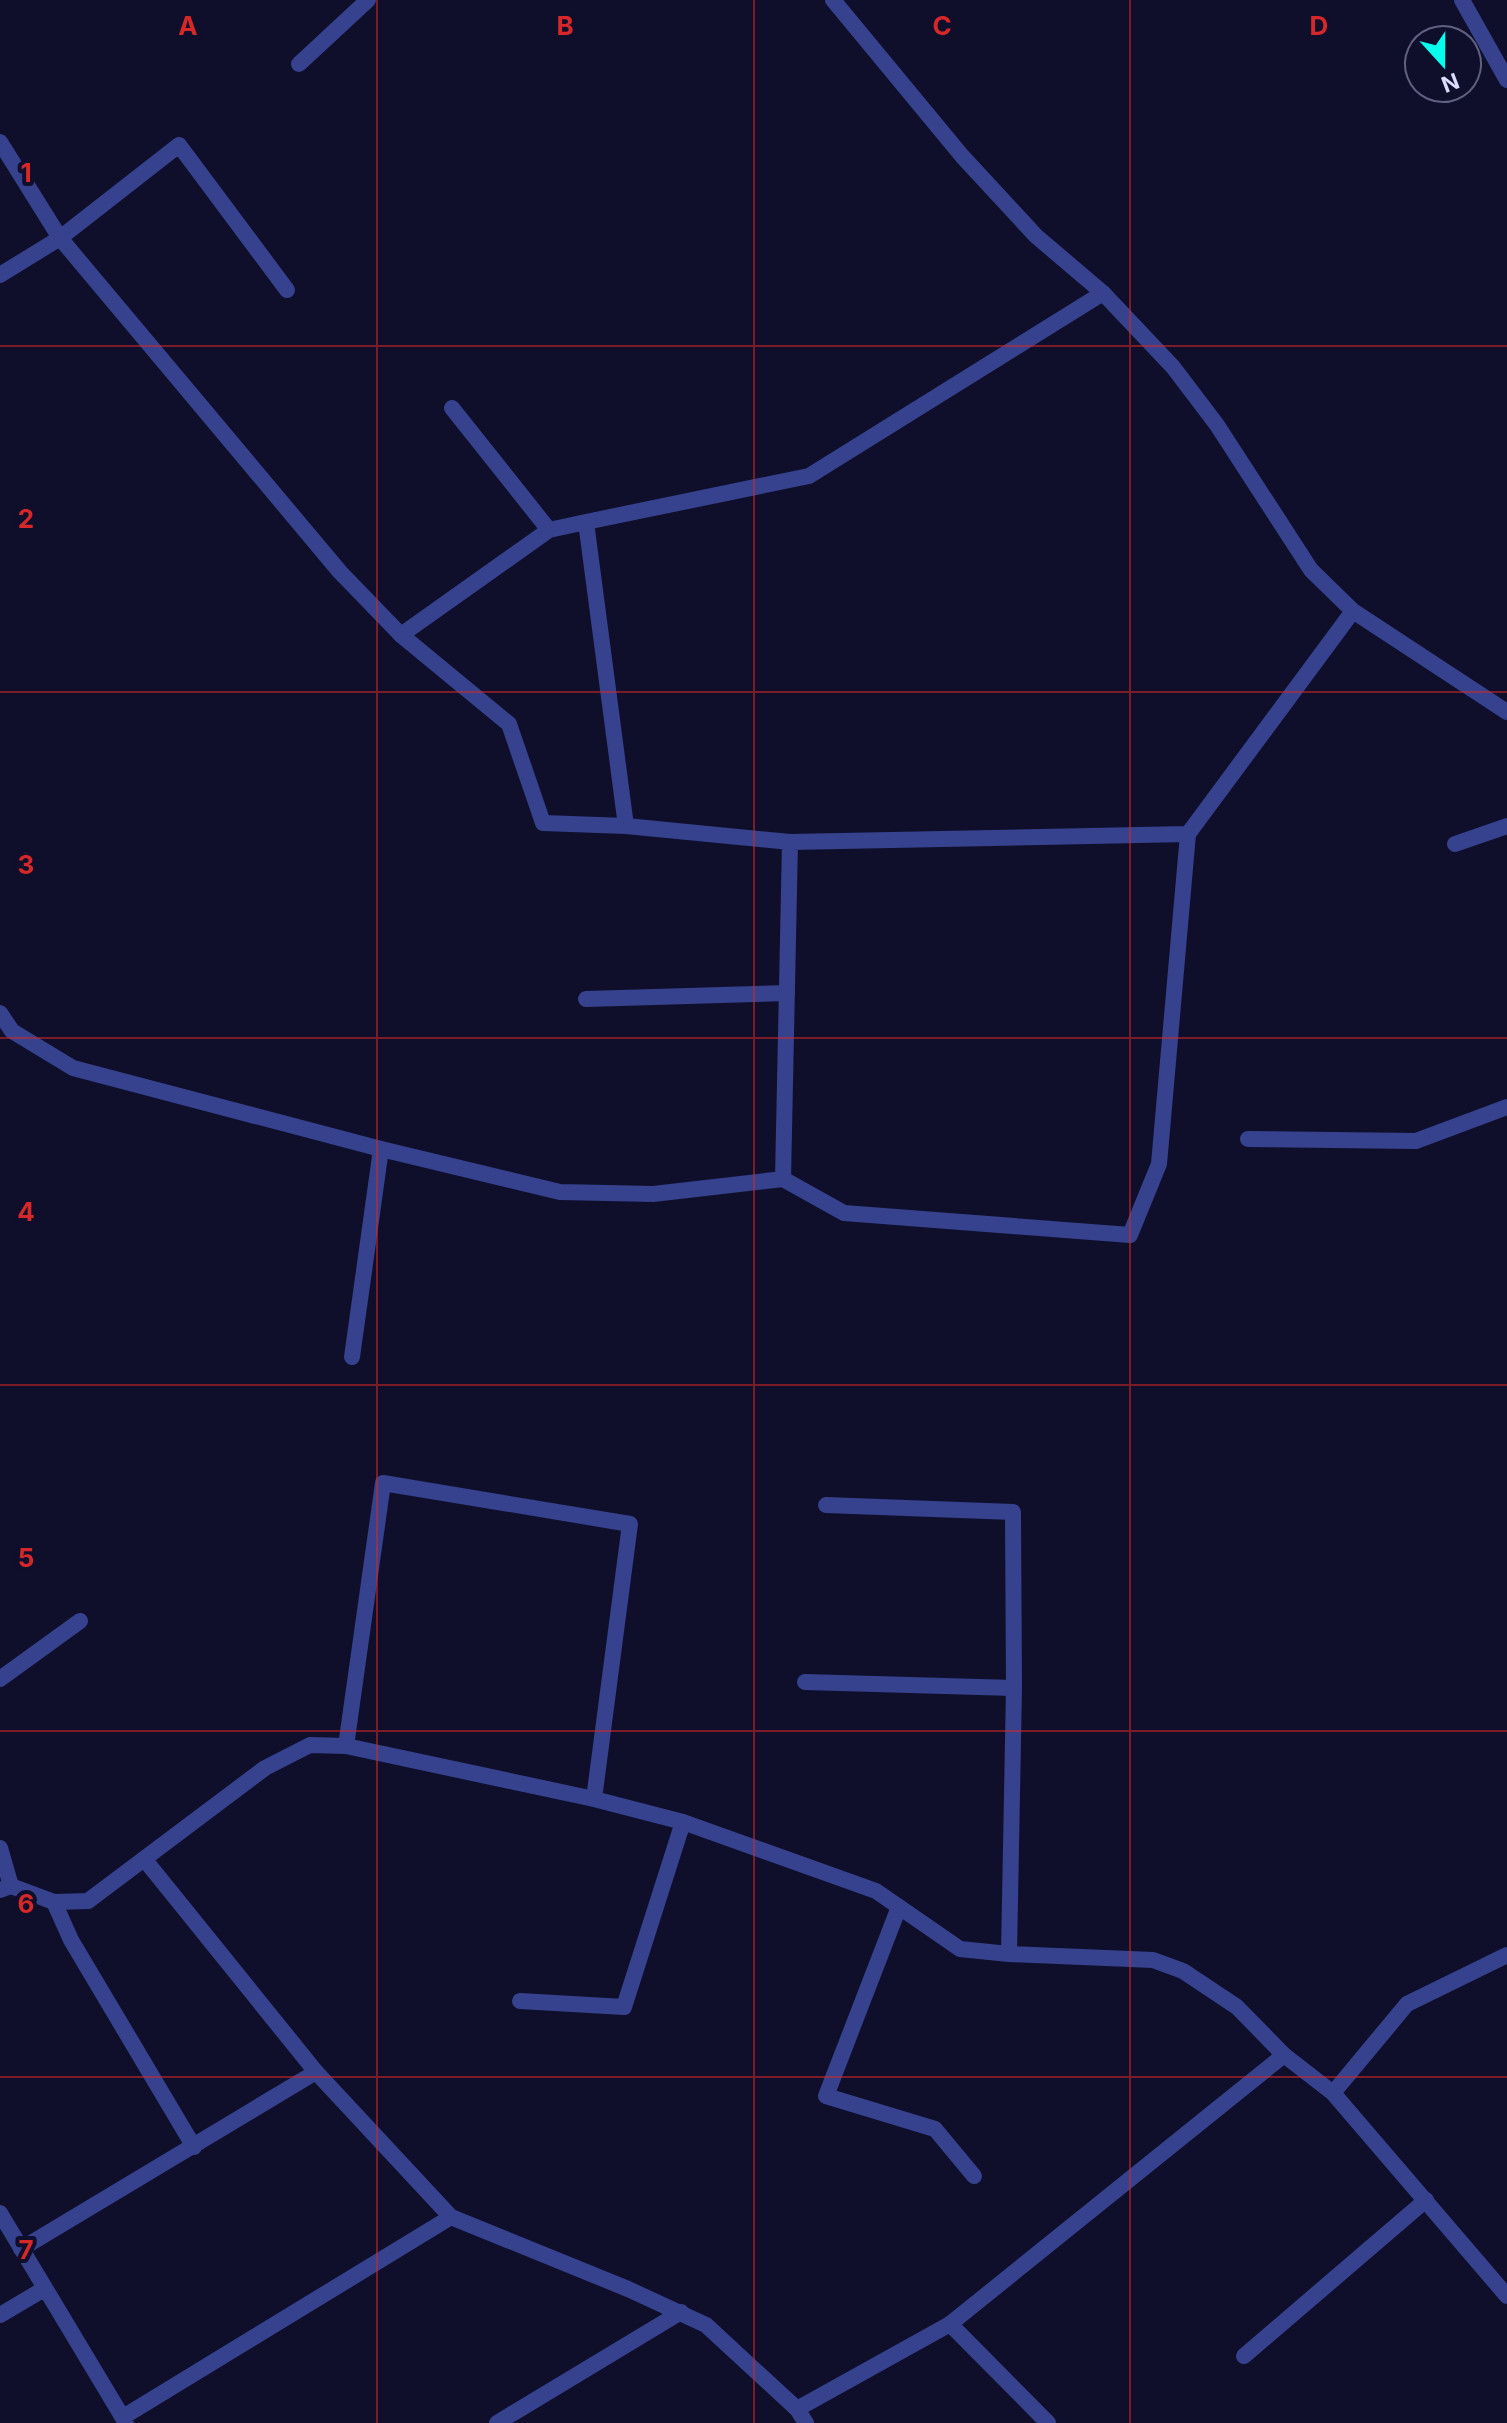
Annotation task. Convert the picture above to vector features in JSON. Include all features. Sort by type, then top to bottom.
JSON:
[{"type":"street","points":[[299,64],[368,0]]},
{"type":"street","points":[[833,0],[962,156],[1036,236],[1103,293],[1173,367],[1217,425],[1311,570],[1353,611],[1507,712]]},
{"type":"street","points":[[1462,0],[1507,80]]},
{"type":"street","points":[[0,142],[60,238],[340,572],[401,635],[509,724],[543,823],[626,826],[790,842],[1188,834]]},
{"type":"street","points":[[0,275],[60,238],[179,145],[287,290]]},
{"type":"street","points":[[401,635],[549,530],[809,476],[1103,293]]},
{"type":"street","points":[[452,408],[549,530]]},
{"type":"street","points":[[586,522],[626,826]]},
{"type":"street","points":[[0,1013],[12,1031],[73,1068],[381,1149],[560,1192],[653,1194],[783,1179],[844,1213],[1130,1235],[1159,1164],[1188,834],[1353,611]]},
{"type":"street","points":[[1455,844],[1507,826]]},
{"type":"street","points":[[783,1179],[790,842]]},
{"type":"street","points":[[586,999],[787,993]]},
{"type":"street","points":[[1248,1139],[1416,1141],[1507,1107]]},
{"type":"street","points":[[352,1357],[381,1149]]},
{"type":"street","points":[[346,1746],[383,1483],[630,1524],[594,1799]]},
{"type":"street","points":[[826,1505],[1013,1512],[1014,1688],[1009,1954]]},
{"type":"street","points":[[0,1679],[80,1621]]},
{"type":"street","points":[[805,1682],[1014,1688]]},
{"type":"street","points":[[0,1848],[5,1888],[54,1902],[88,1901],[265,1768],[310,1745],[346,1746],[594,1799],[683,1822],[876,1891],[960,1949],[1153,1960],[1183,1971],[1237,2007],[1284,2055],[1333,2093],[1507,2296]]},
{"type":"street","points":[[520,2001],[624,2007],[683,1822]]},
{"type":"street","points":[[145,1860],[316,2072],[451,2217],[706,2325],[802,2416],[950,2324],[1284,2055]]},
{"type":"street","points":[[54,1902],[71,1940],[194,2147]]},
{"type":"street","points":[[899,1907],[826,2096],[935,2129],[974,2176]]},
{"type":"street","points":[[1333,2093],[1407,2004],[1507,1955]]},
{"type":"street","points":[[21,2249],[316,2072]]},
{"type":"street","points":[[1244,2356],[1426,2200]]},
{"type":"street","points":[[0,2213],[125,2420],[451,2217]]},
{"type":"street","points":[[0,2315],[44,2289]]},
{"type":"street","points":[[497,2423],[681,2312]]},
{"type":"street","points":[[950,2324],[1048,2423]]}]
